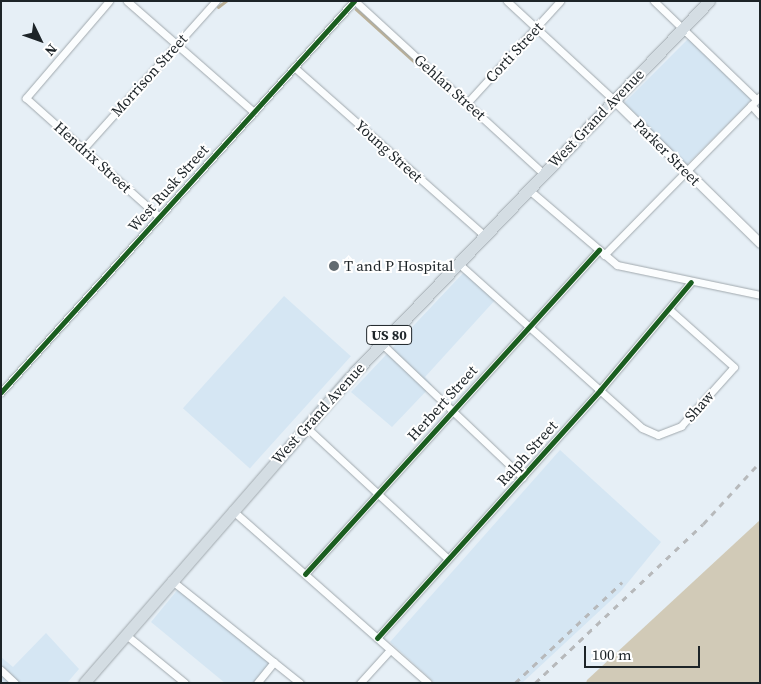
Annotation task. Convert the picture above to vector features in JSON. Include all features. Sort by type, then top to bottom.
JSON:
[{"type":"highway","name":"West Grand Avenue","points":[[84,683],[305,426],[381,343],[709,1]]},
{"type":"street","name":"Hendrix Street","points":[[109,1],[26,98],[159,217]]},
{"type":"street","points":[[127,1],[254,112]]},
{"type":"street","name":"Morrison Street","points":[[83,149],[216,1]]},
{"type":"street","name":"West Rusk Street","points":[[1,392],[355,1]]},
{"type":"street","name":"Gehlan Street","points":[[355,1],[543,173]]},
{"type":"street","name":"Parker Street","points":[[507,1],[613,99],[759,242]]},
{"type":"street","name":"Corti Street","points":[[467,103],[560,1]]},
{"type":"street","points":[[654,1],[756,100],[760,115]]},
{"type":"street","name":"Young Street","points":[[294,67],[484,235]]},
{"type":"street","name":"Herbert Street","points":[[305,574],[528,326],[756,100]]},
{"type":"street","points":[[528,189],[601,253],[633,271],[760,295]]},
{"type":"street","points":[[458,263],[600,390]]},
{"type":"street","name":"Ralph Street","points":[[377,638],[600,390],[670,310],[691,282]]},
{"type":"street","name":"Shaw","points":[[600,390],[642,428],[658,435],[681,426],[734,367],[670,310]]},
{"type":"street","points":[[381,343],[522,477]]},
{"type":"street","points":[[305,426],[448,559]]},
{"type":"street","points":[[232,510],[428,683]]},
{"type":"street","points":[[171,580],[300,683]]},
{"type":"street","points":[[125,634],[185,683]]},
{"type":"street","points":[[360,683],[390,650]]},
{"type":"street","points":[[257,683],[274,662]]},
{"type":"street","points":[[1,670],[16,683]]},
{"type":"shaded area","points":[[690,37],[752,99],[686,165],[624,103]]},
{"type":"shaded area","points":[[465,271],[496,299],[425,377],[432,385],[392,427],[351,392]]},
{"type":"shaded area","points":[[284,296],[351,356],[250,468],[183,408]]},
{"type":"shaded area","points":[[560,450],[661,542],[621,591],[522,683],[435,683],[390,642]]},
{"type":"shaded area","points":[[760,520],[760,683],[586,683],[587,680]]},
{"type":"shaded area","points":[[179,588],[270,663],[253,683],[225,683],[151,622]]},
{"type":"shaded area","points":[[46,633],[79,669],[67,683],[1,683],[1,657],[13,667]]},
{"type":"waterway","points":[[218,7],[226,1]]},
{"type":"waterway","points":[[356,9],[445,89]]},
{"type":"railway","points":[[535,683],[703,524],[760,462]]},
{"type":"railway","points":[[515,683],[622,582]]},
{"type":"cycle path","points":[[1,392],[354,1]]},
{"type":"cycle path","points":[[305,574],[599,250]]},
{"type":"cycle path","points":[[377,638],[600,390],[691,282]]},
{"type":"place","name":"T and P Hospital","points":[[334,266]]}]
